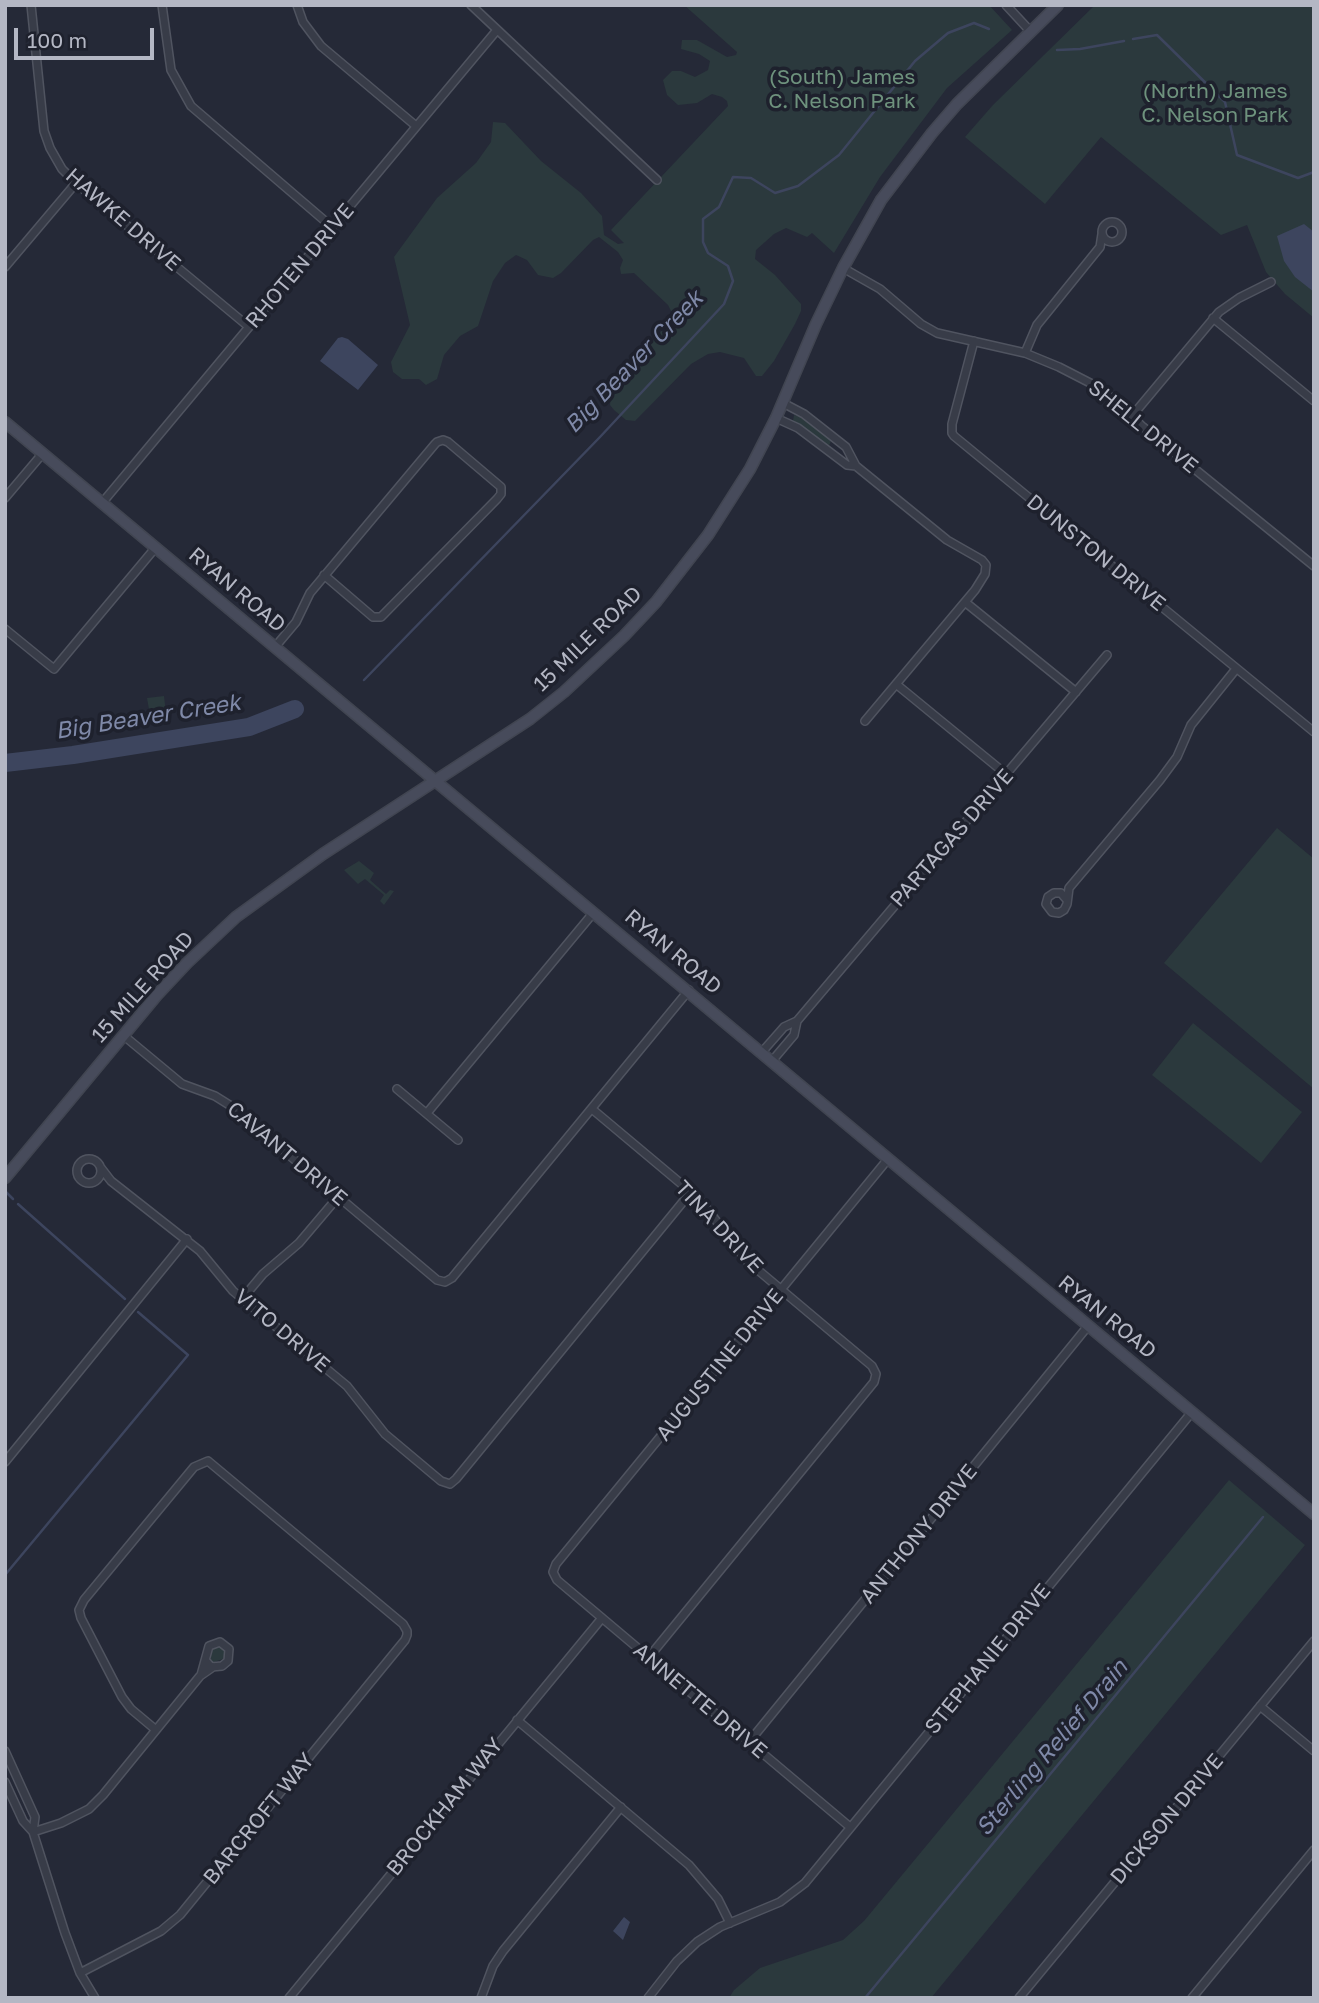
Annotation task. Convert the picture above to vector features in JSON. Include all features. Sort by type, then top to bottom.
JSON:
[{"type":"main road","name":"15 MILE ROAD","points":[[5,1178],[123,1035],[187,963],[236,917],[297,871],[511,732],[564,692],[639,620],[708,535],[750,469],[776,418],[843,268],[881,200],[932,133],[982,79],[1059,5]]},
{"type":"main road","name":"RYAN ROAD","points":[[5,422],[1314,1514]]},
{"type":"street","name":"HAWKE DRIVE","points":[[31,5],[44,131],[57,161],[76,183],[249,327]]},
{"type":"street","points":[[162,5],[171,70],[191,106],[332,227]]},
{"type":"street","points":[[297,5],[303,22],[321,46],[416,126]]},
{"type":"street","points":[[471,5],[657,180]]},
{"type":"street","points":[[1006,5],[1031,32]]},
{"type":"street","name":"RHOTEN DRIVE","points":[[102,503],[497,30]]},
{"type":"street","points":[[5,267],[76,183]]},
{"type":"street","points":[[1026,354],[1037,325],[1100,247],[1102,228],[1108,223],[1118,223],[1122,235],[1118,241],[1100,247]]},
{"type":"street","points":[[1102,234],[1105,240],[1112,243]]},
{"type":"street","name":"SHELL DRIVE","points":[[843,268],[880,289],[914,318],[937,333],[1026,354],[1094,385],[1314,566]]},
{"type":"street","points":[[1132,416],[1213,318],[1232,302],[1271,282]]},
{"type":"street","points":[[1213,318],[1314,401]]},
{"type":"street","name":"DUNSTON DRIVE","points":[[974,341],[952,424],[954,436],[1314,732]]},
{"type":"street","points":[[783,402],[804,414],[846,447],[856,466],[947,540],[982,560],[986,571],[965,602],[864,721]]},
{"type":"street","points":[[776,418],[798,428],[847,465],[856,466]]},
{"type":"street","points":[[275,647],[296,622],[307,597],[324,575],[440,440],[448,442],[501,487],[501,494],[497,499],[390,610],[379,618],[373,617],[324,575]]},
{"type":"street","points":[[5,498],[43,453]]},
{"type":"street","points":[[5,629],[54,669],[156,547]]},
{"type":"street","points":[[965,602],[1076,692]]},
{"type":"street","name":"PARTAGAS DRIVE","points":[[797,1021],[1107,656]]},
{"type":"street","points":[[1069,888],[1051,894],[1046,900],[1049,910],[1062,912],[1066,907],[1069,888],[1167,772],[1191,726],[1236,669]]},
{"type":"street","points":[[896,684],[1007,775]]},
{"type":"street","points":[[1057,892],[1067,900]]},
{"type":"street","points":[[427,1113],[594,911]]},
{"type":"street","points":[[592,1110],[689,990]]},
{"type":"street","points":[[762,1052],[784,1027],[797,1021]]},
{"type":"street","points":[[772,1061],[794,1035],[797,1021]]},
{"type":"street","name":"CAVANT DRIVE","points":[[123,1035],[182,1084],[231,1106],[437,1280],[445,1282],[452,1278],[592,1110]]},
{"type":"street","points":[[397,1089],[458,1139]]},
{"type":"street","name":"TINA DRIVE","points":[[592,1110],[691,1192],[746,1260],[872,1366],[876,1374],[874,1382],[649,1657]]},
{"type":"street","points":[[95,1182],[100,1176],[101,1168],[93,1159],[85,1160],[79,1165],[77,1173],[80,1180],[87,1183],[111,1181]]},
{"type":"street","name":"AUGUSTINE DRIVE","points":[[554,1572],[556,1563],[888,1159]]},
{"type":"street","name":"VITO DRIVE","points":[[101,1168],[111,1181],[187,1239],[242,1299],[346,1386],[385,1434],[440,1481],[450,1484],[691,1192]]},
{"type":"street","points":[[242,1299],[263,1274],[299,1243],[338,1197]]},
{"type":"street","points":[[5,1462],[187,1239]]},
{"type":"street","name":"ANTHONY DRIVE","points":[[749,1742],[1088,1326]]},
{"type":"street","name":"STEPHANIE DRIVE","points":[[648,1998],[688,1950],[709,1933],[780,1902],[804,1883],[1192,1412]]},
{"type":"street","name":"BARCROFT WAY","points":[[80,1973],[161,1931],[185,1910],[405,1640],[407,1631],[403,1624],[213,1463],[204,1461],[194,1467],[84,1600],[79,1610],[122,1697],[131,1709],[156,1730]]},
{"type":"street","name":"ANNETTE DRIVE","points":[[554,1572],[557,1580],[850,1827]]},
{"type":"street","name":"BROCKHAM WAY","points":[[289,1998],[602,1618]]},
{"type":"street","name":"DICKSON DRIVE","points":[[1021,1997],[1314,1641]]},
{"type":"street","points":[[33,1832],[61,1823],[89,1809],[200,1676],[228,1661],[230,1653],[227,1646],[220,1642],[212,1643],[207,1649],[200,1676]]},
{"type":"street","points":[[206,1661],[213,1667]]},
{"type":"street","points":[[1260,1706],[1314,1751]]},
{"type":"street","points":[[517,1720],[698,1874],[718,1899],[730,1923]]},
{"type":"street","points":[[5,1751],[8,1764],[35,1817],[33,1832]]},
{"type":"street","points":[[5,1782],[23,1821],[33,1832],[80,1973],[95,1998]]},
{"type":"street","points":[[481,1998],[493,1966],[503,1951],[621,1807]]},
{"type":"street","points":[[1192,1998],[1314,1850]]},
{"type":"green space","name":"(South) James C. Nelson Park","points":[[684,5],[989,5],[1012,30],[947,88],[880,177],[834,253],[812,233],[807,237],[786,228],[774,234],[756,250],[755,259],[775,275],[801,304],[795,324],[762,376],[756,376],[744,358],[720,352],[708,354],[691,364],[635,421],[626,420],[614,410],[610,405],[614,386],[665,327],[672,313],[668,305],[634,273],[621,274],[623,260],[618,252],[599,237],[553,278],[538,275],[527,260],[516,255],[505,263],[493,281],[478,326],[460,336],[444,355],[437,379],[426,385],[419,379],[402,379],[393,372],[391,362],[410,325],[394,257],[437,198],[476,163],[491,142],[493,122],[505,123],[541,161],[581,193],[602,216],[604,235],[618,244],[624,243],[611,230],[728,106],[722,97],[712,94],[697,103],[678,105],[667,95],[663,80],[672,71],[681,71],[695,77],[708,70],[710,61],[699,54],[681,49],[682,40],[697,40],[727,57],[736,55],[737,52]]},
{"type":"green space","name":"(North) James C. Nelson Park","points":[[1095,5],[1314,5],[1314,318],[1285,294],[1266,272],[1247,225],[1221,235],[1101,137],[1045,204],[965,137],[993,105]]},
{"type":"green space","points":[[794,415],[803,418],[831,440],[830,444],[827,446],[793,421]]},
{"type":"green space","points":[[164,696],[166,713],[150,715],[147,698]]},
{"type":"green space","points":[[1277,828],[1314,859],[1314,1089],[1164,963]]},
{"type":"green space","points":[[359,861],[374,873],[370,880],[386,894],[390,890],[394,891],[384,905],[380,901],[384,895],[365,879],[358,884],[344,870]]},
{"type":"green space","points":[[1193,1023],[1302,1112],[1261,1163],[1152,1075]]},
{"type":"green space","name":"Sterling Relief Drain","points":[[1229,1480],[1305,1545],[931,1998],[729,1998],[734,1990],[760,1968],[843,1940],[864,1921]]},
{"type":"green space","points":[[215,1647],[223,1648],[226,1655],[223,1659],[211,1663],[211,1652]]},
{"type":"water","points":[[1304,224],[1314,232],[1314,292],[1295,277],[1284,261],[1277,236]]},
{"type":"water","points":[[338,338],[348,339],[378,365],[358,390],[320,361]]},
{"type":"water","points":[[624,1917],[630,1922],[623,1940],[613,1931]]},
{"type":"waterway","name":"Big Beaver Creek","points":[[364,680],[600,437],[724,304],[733,281],[728,266],[708,253],[703,242],[703,219],[719,207],[733,177],[751,178],[775,193],[798,186],[839,155],[915,61],[948,33],[974,23],[989,29]]},
{"type":"waterway","name":"Big Beaver Creek","points":[[1133,39],[1157,35],[1225,102],[1237,155],[1298,178],[1314,172]]},
{"type":"waterway","name":"Big Beaver Creek","points":[[1057,50],[1124,41]]},
{"type":"waterway","name":"Big Beaver Creek","points":[[5,763],[249,727],[295,709]]},
{"type":"waterway","points":[[5,1191],[13,1199]]},
{"type":"waterway","points":[[18,1204],[125,1299]]},
{"type":"waterway","points":[[5,1575],[188,1355],[138,1312]]},
{"type":"waterway","name":"Sterling Relief Drain","points":[[865,1998],[1263,1517]]}]
